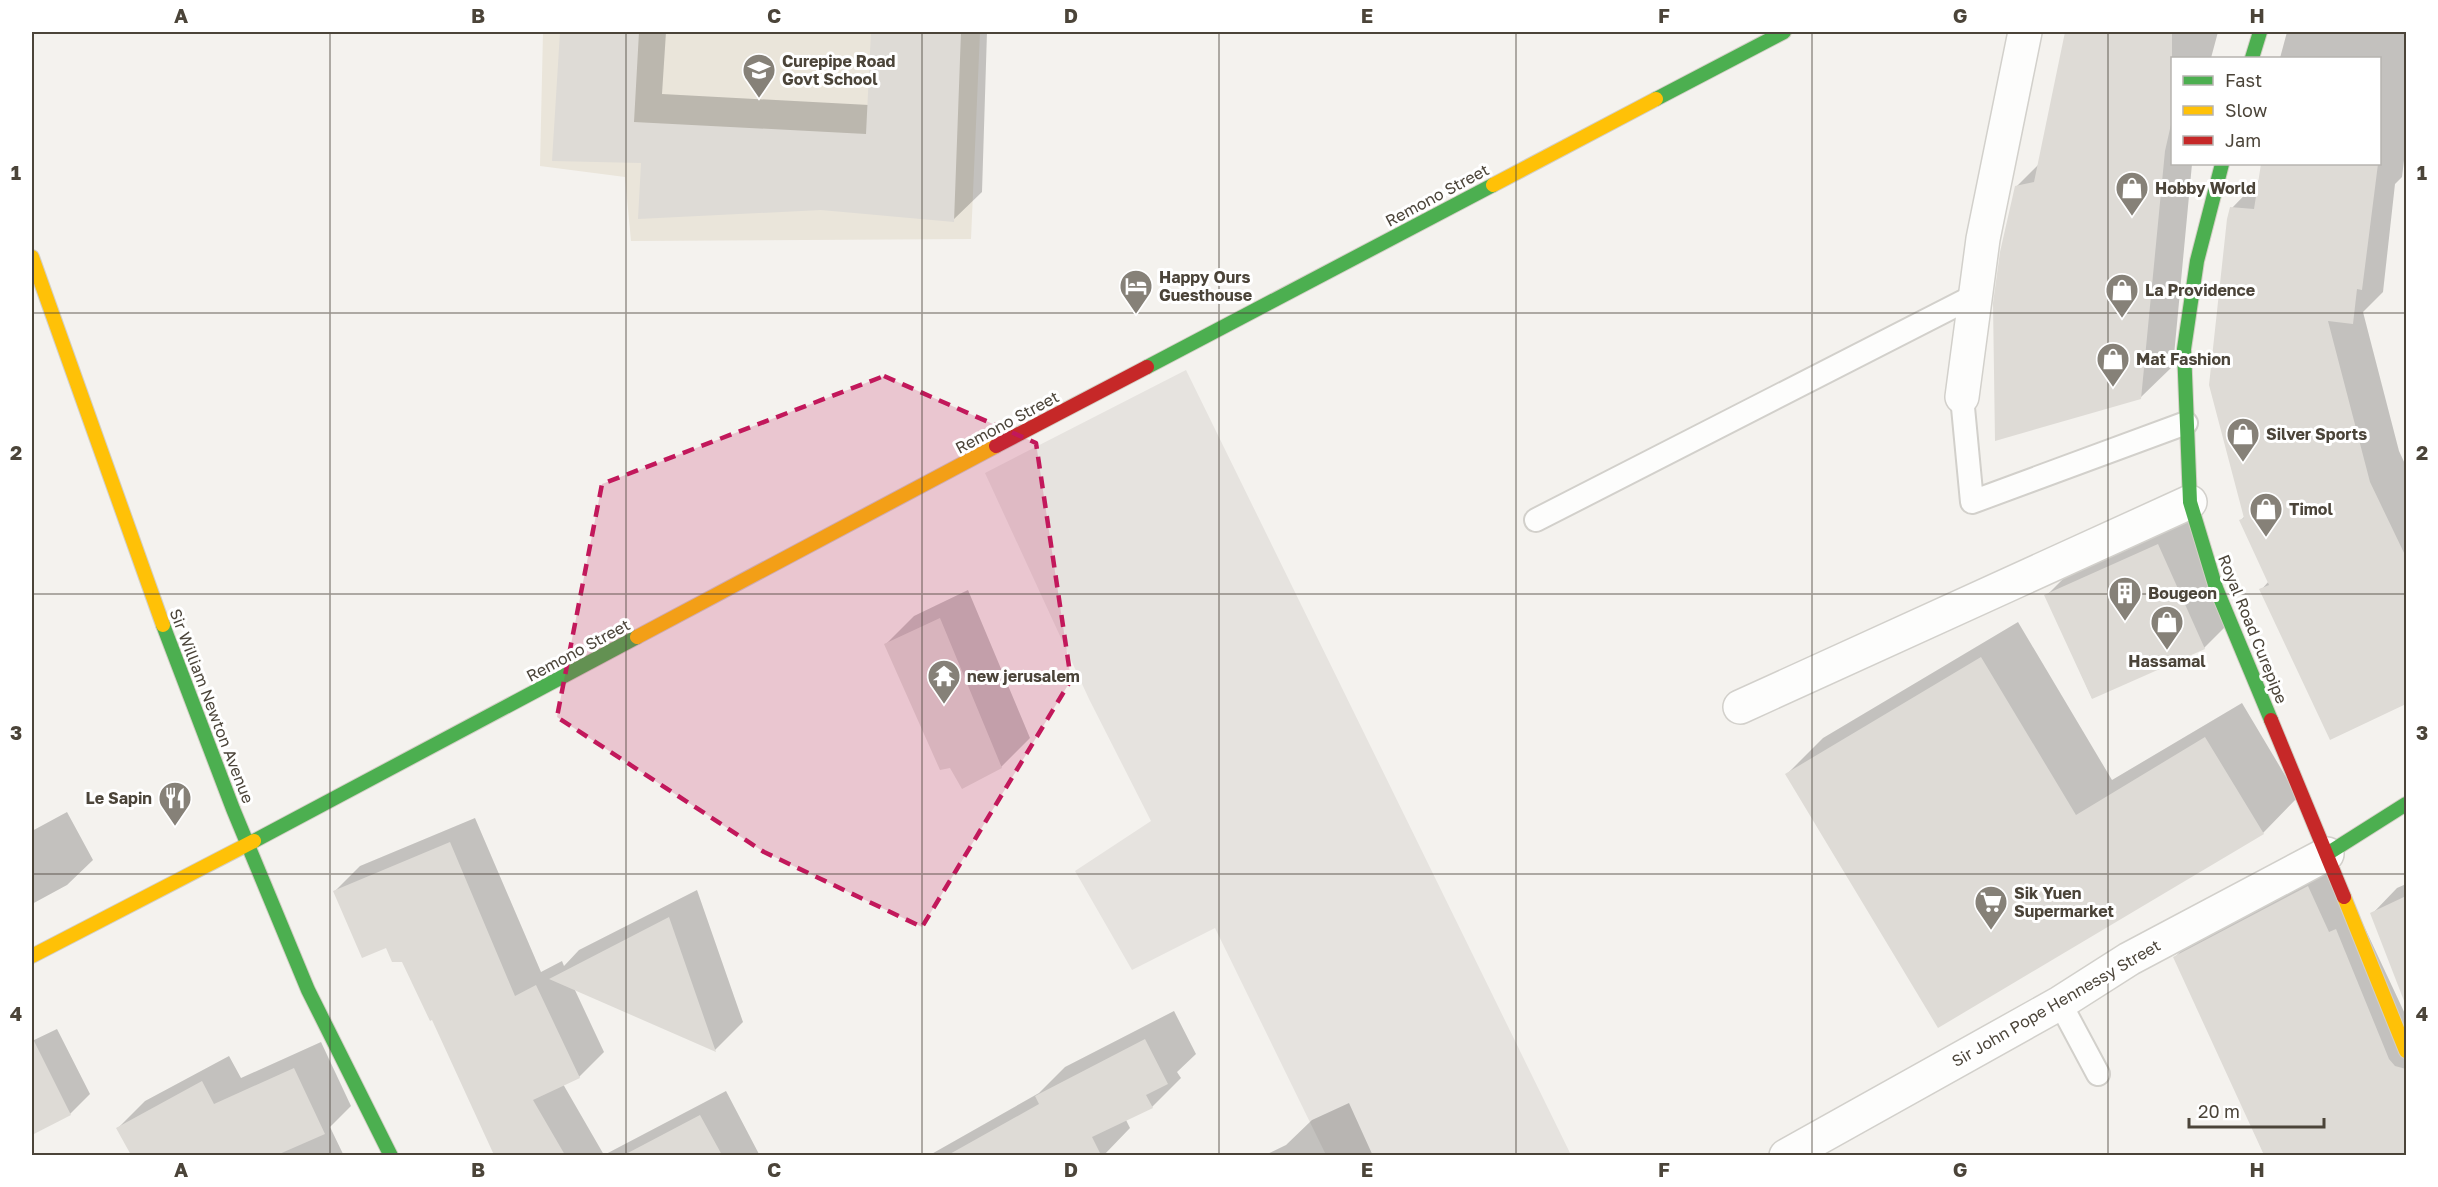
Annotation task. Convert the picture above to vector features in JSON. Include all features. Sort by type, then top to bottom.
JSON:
[{"type":"street","name":"Remono Street","points":[[32,956],[247,845],[941,475],[1784,32]]},
{"type":"street","points":[[1962,397],[1983,239],[2025,32]]},
{"type":"street","points":[[2252,57],[2260,32]]},
{"type":"street","name":"Royal Road Curepipe","points":[[2222,165],[2197,261],[2184,349],[2190,502],[2216,588],[2406,1051]]},
{"type":"street","name":"Sir William Newton Avenue","points":[[32,256],[162,624],[247,845],[309,992],[391,1155]]},
{"type":"street","points":[[1740,707],[2190,502]]},
{"type":"street","points":[[2327,854],[2406,804]]},
{"type":"street","name":"Sir John Pope Hennessy Street","points":[[1786,1155],[2060,1003],[2129,958],[2327,854]]},
{"type":"lane","points":[[1536,520],[1976,294]]},
{"type":"lane","points":[[1962,397],[1972,502],[2186,423]]},
{"type":"lane","points":[[2060,1003],[2098,1074]]},
{"type":"highlighted area","points":[[884,376],[1036,443],[1071,680],[922,927],[764,852],[557,717],[602,484]]},
{"type":"shaded area","name":"Curepipe Road Govt School","points":[[543,32],[980,32],[971,239],[631,241],[625,177],[540,166]]},
{"type":"shaded area","points":[[1186,370],[1571,1155],[1326,1155],[1215,928],[1132,970],[1075,871],[1151,821],[1089,699],[985,473]]},
{"type":"building","name":"Curepipe Road Govt School","points":[[560,32],[639,32],[634,122],[866,134],[871,32],[961,32],[954,222],[821,210],[638,219],[641,163],[552,161]]},
{"type":"building","points":[[2065,32],[2172,32],[2171,124],[2165,151],[2141,399],[1995,441],[1993,303],[2000,252],[2015,186],[2034,182]]},
{"type":"building","points":[[2261,165],[2378,165],[2362,290],[2357,289],[2353,324],[2328,321],[2370,482],[2406,557],[2406,704],[2330,740],[2259,589],[2269,585],[2239,520],[2244,518],[2209,385],[2230,207],[2254,209]]},
{"type":"building","name":"Bougeon","points":[[2158,544],[2205,649],[2092,699],[2044,595]]},
{"type":"building","name":"new jerusalem","points":[[940,618],[1002,768],[962,789],[950,768],[940,770],[884,644]]},
{"type":"building","name":"Sik Yuen Supermarket","points":[[1981,657],[2076,815],[2205,737],[2264,834],[1938,1028],[1785,774]]},
{"type":"building","points":[[450,842],[515,996],[536,985],[580,1078],[533,1100],[565,1155],[494,1155],[432,1020],[430,1021],[402,962],[392,962],[386,948],[362,958],[333,891]]},
{"type":"building","points":[[2308,886],[2329,932],[2336,929],[2389,1059],[2395,1066],[2406,1069],[2406,1155],[2264,1155],[2173,957]]},
{"type":"building","points":[[2406,896],[2406,1006],[2370,913]]},
{"type":"building","points":[[669,917],[716,1052],[549,979]]},
{"type":"building","points":[[32,1037],[71,1115],[32,1135]]},
{"type":"building","points":[[1145,1039],[1168,1084],[1146,1095],[1153,1108],[1092,1137],[1101,1155],[948,1155],[1039,1104],[1035,1096]]},
{"type":"building","points":[[294,1068],[325,1134],[277,1155],[131,1155],[116,1128],[202,1081],[214,1104]]},
{"type":"building","points":[[700,1115],[722,1155],[624,1155]]},
{"type":"traffic: fast","points":[[1656,99],[1784,32]]},
{"type":"traffic: fast","points":[[2252,57],[2260,32]]},
{"type":"traffic: fast","points":[[2222,165],[2197,261],[2184,349],[2190,502],[2216,588],[2271,720]]},
{"type":"traffic: fast","points":[[1147,367],[1493,185]]},
{"type":"traffic: fast","points":[[163,625],[233,809],[308,990],[391,1156]]},
{"type":"traffic: fast","points":[[254,841],[637,637]]},
{"type":"traffic: fast","points":[[2327,854],[2406,804]]},
{"type":"traffic: slow","points":[[1493,185],[1656,99]]},
{"type":"traffic: slow","points":[[32,257],[163,625]]},
{"type":"traffic: slow","points":[[637,637],[996,446]]},
{"type":"traffic: slow","points":[[32,956],[254,841]]},
{"type":"traffic: slow","points":[[2344,897],[2406,1051]]},
{"type":"traffic: jam","points":[[996,446],[1147,367]]},
{"type":"traffic: jam","points":[[2271,720],[2344,897]]},
{"type":"place","name":"Curepipe Road Govt School","points":[[759,99]]},
{"type":"place","name":"Hobby World","points":[[2132,217]]},
{"type":"place","name":"Happy Ours Guesthouse","points":[[1136,315]]},
{"type":"place","name":"La Providence","points":[[2122,319]]},
{"type":"place","name":"Mat Fashion","points":[[2113,388]]},
{"type":"place","name":"Silver Sports","points":[[2243,463]]},
{"type":"place","name":"Timol","points":[[2266,538]]},
{"type":"place","name":"Bougeon","points":[[2125,622]]},
{"type":"place","name":"Hassamal","points":[[2167,651]]},
{"type":"place","name":"new jerusalem","points":[[944,705]]},
{"type":"place","name":"Le Sapin","points":[[175,827]]},
{"type":"place","name":"Sik Yuen Supermarket","points":[[1991,931]]}]
